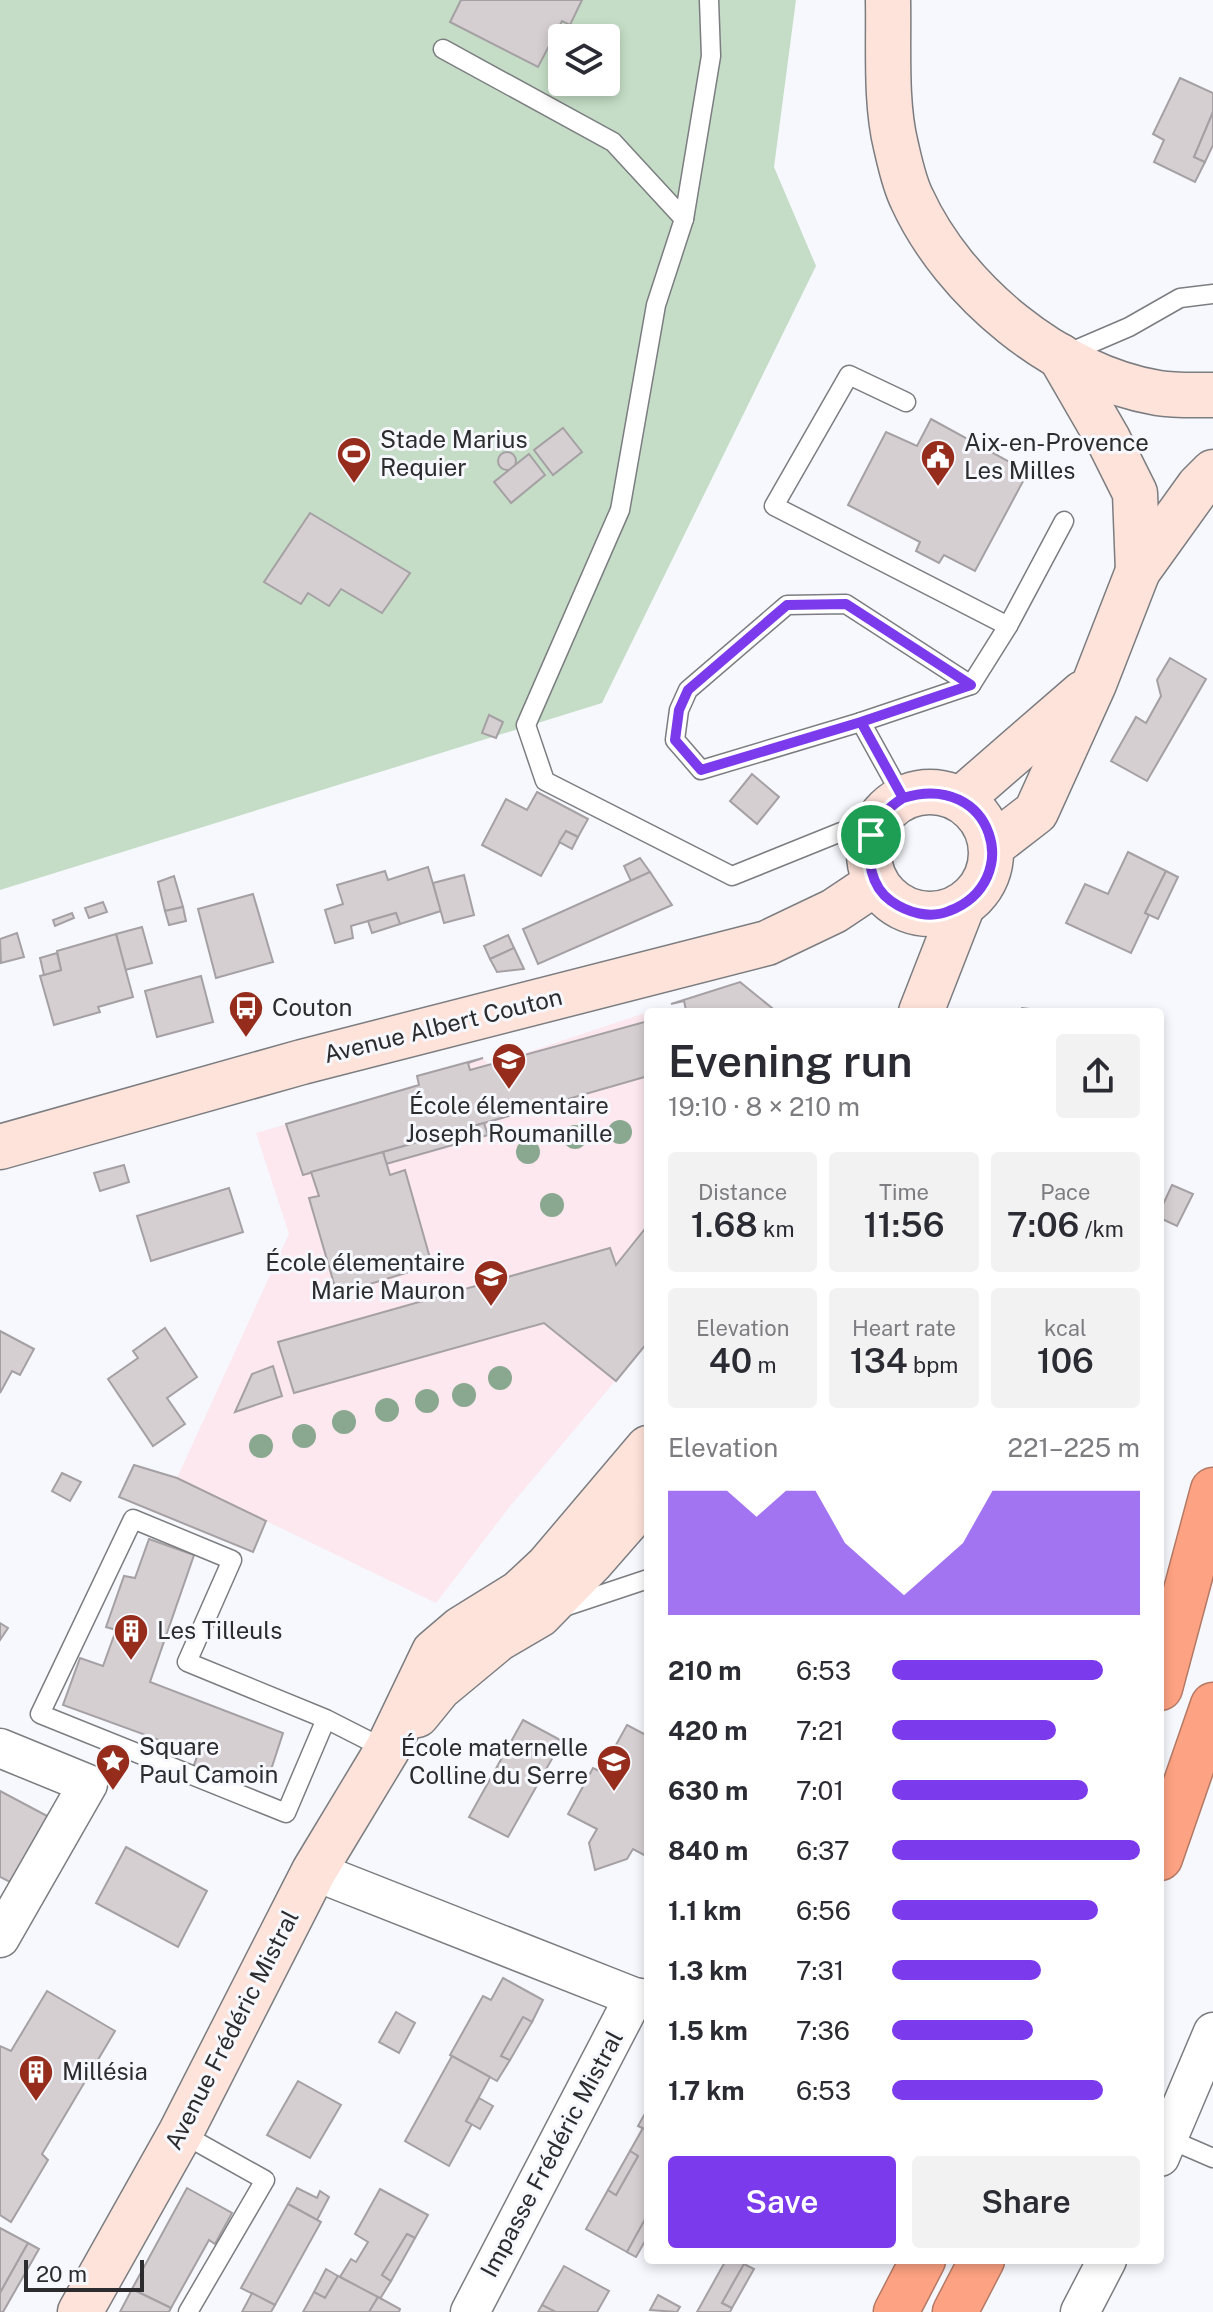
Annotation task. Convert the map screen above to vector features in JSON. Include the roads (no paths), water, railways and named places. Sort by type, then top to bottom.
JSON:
[{"type":"highway","points":[[1164,1673],[1213,1490]]},
{"type":"highway","points":[[1164,1846],[1213,1705]]},
{"type":"highway","points":[[896,2312],[921,2264]]},
{"type":"highway","points":[[955,2312],[980,2264]]},
{"type":"street","points":[[888,0],[889,83],[895,144],[911,198],[942,250],[990,307],[1060,356],[1106,378],[1159,393],[1213,395]]},
{"type":"street","points":[[1060,356],[1135,493],[1138,571]]},
{"type":"street","points":[[992,846],[1036,812],[1094,684],[1138,571],[1199,486],[1213,472]]},
{"type":"street","points":[[961,799],[1094,684]]},
{"type":"street","points":[[890,896],[923,915],[962,907],[976,896],[991,864],[992,846],[987,827],[976,811],[961,799],[922,792],[903,798],[889,807],[878,819],[871,835],[868,851],[870,867],[916,936],[922,1008]]},
{"type":"street","name":"Avenue Albert Couton","points":[[0,1147],[329,1055],[767,943],[834,911],[890,896]]},
{"type":"street","points":[[923,1008],[962,907]]},
{"type":"street","name":"Avenue Frédéric Mistral","points":[[80,2312],[181,2132],[314,1871],[387,1750],[434,1652],[461,1629],[519,1593],[548,1566],[644,1453]]},
{"type":"street","name":"Avenue Frédéric Mistral","points":[[387,1750],[439,1688],[498,1639],[539,1615],[644,1502]]},
{"type":"street","points":[[0,1748],[88,1784],[0,1938]]},
{"type":"street","name":"Impasse Frédéric Mistral","points":[[314,1871],[641,1998],[470,2312]]},
{"type":"street","points":[[1164,2148],[1213,2032]]},
{"type":"street","points":[[1080,2312],[1105,2264]]},
{"type":"lane","points":[[709,0],[711,56],[684,219],[656,305],[620,510],[526,725],[545,781],[732,876],[841,832],[871,835]]},
{"type":"lane","points":[[443,49],[613,142],[684,219]]},
{"type":"lane","points":[[1060,356],[1129,327],[1180,298],[1213,294]]},
{"type":"lane","points":[[906,402],[849,375],[774,506],[1008,626]]},
{"type":"lane","points":[[971,685],[846,604],[787,605],[688,690],[679,710],[675,740],[701,770],[971,685],[1008,626],[1064,521]]},
{"type":"lane","points":[[861,722],[903,798]]},
{"type":"lane","points":[[326,1719],[286,1813],[40,1714],[133,1519],[232,1560],[187,1662],[326,1719],[387,1750]]},
{"type":"lane","points":[[539,1615],[644,1580]]},
{"type":"lane","points":[[181,2132],[265,2180],[188,2312]]},
{"type":"lane","points":[[1164,2148],[1213,2158]]},
{"type":"place","name":"Stade Marius Requier","points":[[354,485]]},
{"type":"place","name":"Aix-en-Provence Les Milles","points":[[938,488]]},
{"type":"place","name":"Couton","points":[[246,1039]]},
{"type":"place","name":"École élementaire Joseph Roumanille","points":[[509,1091]]},
{"type":"place","name":"École élementaire Marie Mauron","points":[[491,1308]]},
{"type":"place","name":"Les Tilleuls","points":[[131,1662]]},
{"type":"place","name":"Square Paul Camoin","points":[[113,1792]]},
{"type":"place","name":"École maternelle Colline du Serre","points":[[614,1793]]},
{"type":"place","name":"Millésia","points":[[36,2103]]}]
